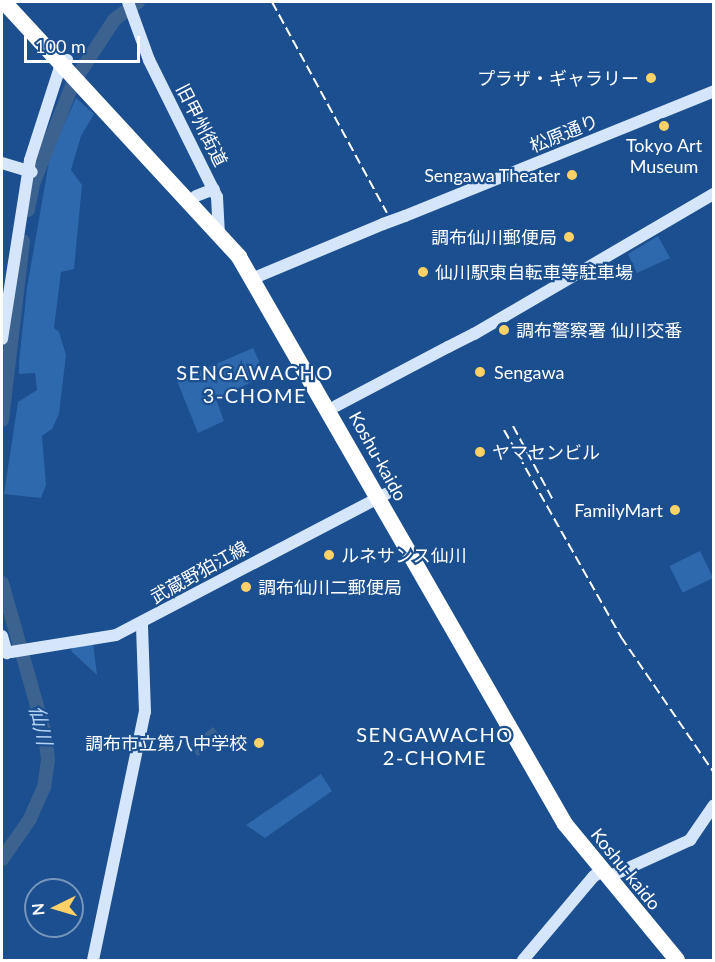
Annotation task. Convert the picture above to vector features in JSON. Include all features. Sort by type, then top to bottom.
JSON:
[{"type":"highway","name":"Koshu-kaido","points":[[4,2],[195,196],[257,276],[336,406],[382,496]]},
{"type":"highway","name":"Koshu-kaido","points":[[15,2],[72,71],[219,227]]},
{"type":"highway","name":"Koshu-kaido","points":[[257,276],[555,806],[677,960]]},
{"type":"highway","name":"Koshu-kaido","points":[[607,873],[687,960]]},
{"type":"street","name":"旧甲州街道","points":[[131,8],[149,60],[214,189],[219,227]]},
{"type":"street","points":[[2,339],[31,170],[72,71]]},
{"type":"street","name":"松原通り","points":[[257,276],[714,92]]},
{"type":"street","points":[[2,163],[31,170]]},
{"type":"street","points":[[195,196],[214,189]]},
{"type":"street","points":[[336,406],[474,334],[714,194]]},
{"type":"street","name":"武蔵野狛江線","points":[[93,960],[146,712],[142,624],[382,496]]},
{"type":"street","points":[[2,636],[9,653],[116,635],[142,624]]},
{"type":"street","points":[[523,960],[584,886],[607,873],[690,840],[714,806]]},
{"type":"shaded area","points":[[76,98],[94,114],[81,136],[71,170],[82,185],[74,269],[61,272],[54,328],[59,332],[66,355],[59,414],[52,429],[42,436],[46,485],[41,498],[4,494],[18,402],[37,390],[35,373],[19,374],[19,362],[27,288],[50,156]]},
{"type":"shaded area","points":[[658,236],[670,258],[637,273],[628,254]]},
{"type":"shaded area","points":[[253,348],[260,363],[252,382],[216,399],[224,421],[198,433],[177,381]]},
{"type":"shaded area","points":[[700,551],[713,578],[683,593],[669,566]]},
{"type":"shaded area","points":[[93,643],[97,675],[71,651],[73,646]]},
{"type":"shaded area","points":[[213,727],[221,737],[198,756],[190,746]]},
{"type":"shaded area","points":[[321,774],[332,791],[265,838],[246,825]]},
{"type":"waterway","points":[[28,210],[33,184],[73,83],[114,20],[138,2]]},
{"type":"waterway","points":[[2,420],[23,241]]},
{"type":"waterway","name":"仙川","points":[[2,583],[44,730],[48,760],[44,787],[30,819],[2,859]]},
{"type":"railway","points":[[272,2],[387,213]]},
{"type":"railway","points":[[513,426],[553,500]]},
{"type":"railway","points":[[504,430],[621,637],[714,773]]},
{"type":"place","name":"プラザ・ギャラリー","points":[[651,78]]},
{"type":"place","name":"Tokyo Art Museum","points":[[664,126]]},
{"type":"place","name":"Sengawa Theater","points":[[572,175]]},
{"type":"place","name":"調布仙川郵便局","points":[[569,237]]},
{"type":"place","name":"仙川駅東自転車等駐車場","points":[[423,272]]},
{"type":"place","name":"調布警察署 仙川交番","points":[[504,330]]},
{"type":"place","name":"Sengawa","points":[[480,372]]},
{"type":"place","name":"ヤマセンビル","points":[[480,452]]},
{"type":"place","name":"FamilyMart","points":[[675,510]]},
{"type":"place","name":"ルネサンス仙川","points":[[329,555]]},
{"type":"place","name":"調布仙川二郵便局","points":[[246,587]]},
{"type":"place","name":"調布市立第八中学校","points":[[259,743]]},
{"type":"district","name":"SENGAWACHO 3-CHOME","points":[[255,384]]},
{"type":"district","name":"SENGAWACHO 2-CHOME","points":[[435,746]]}]
